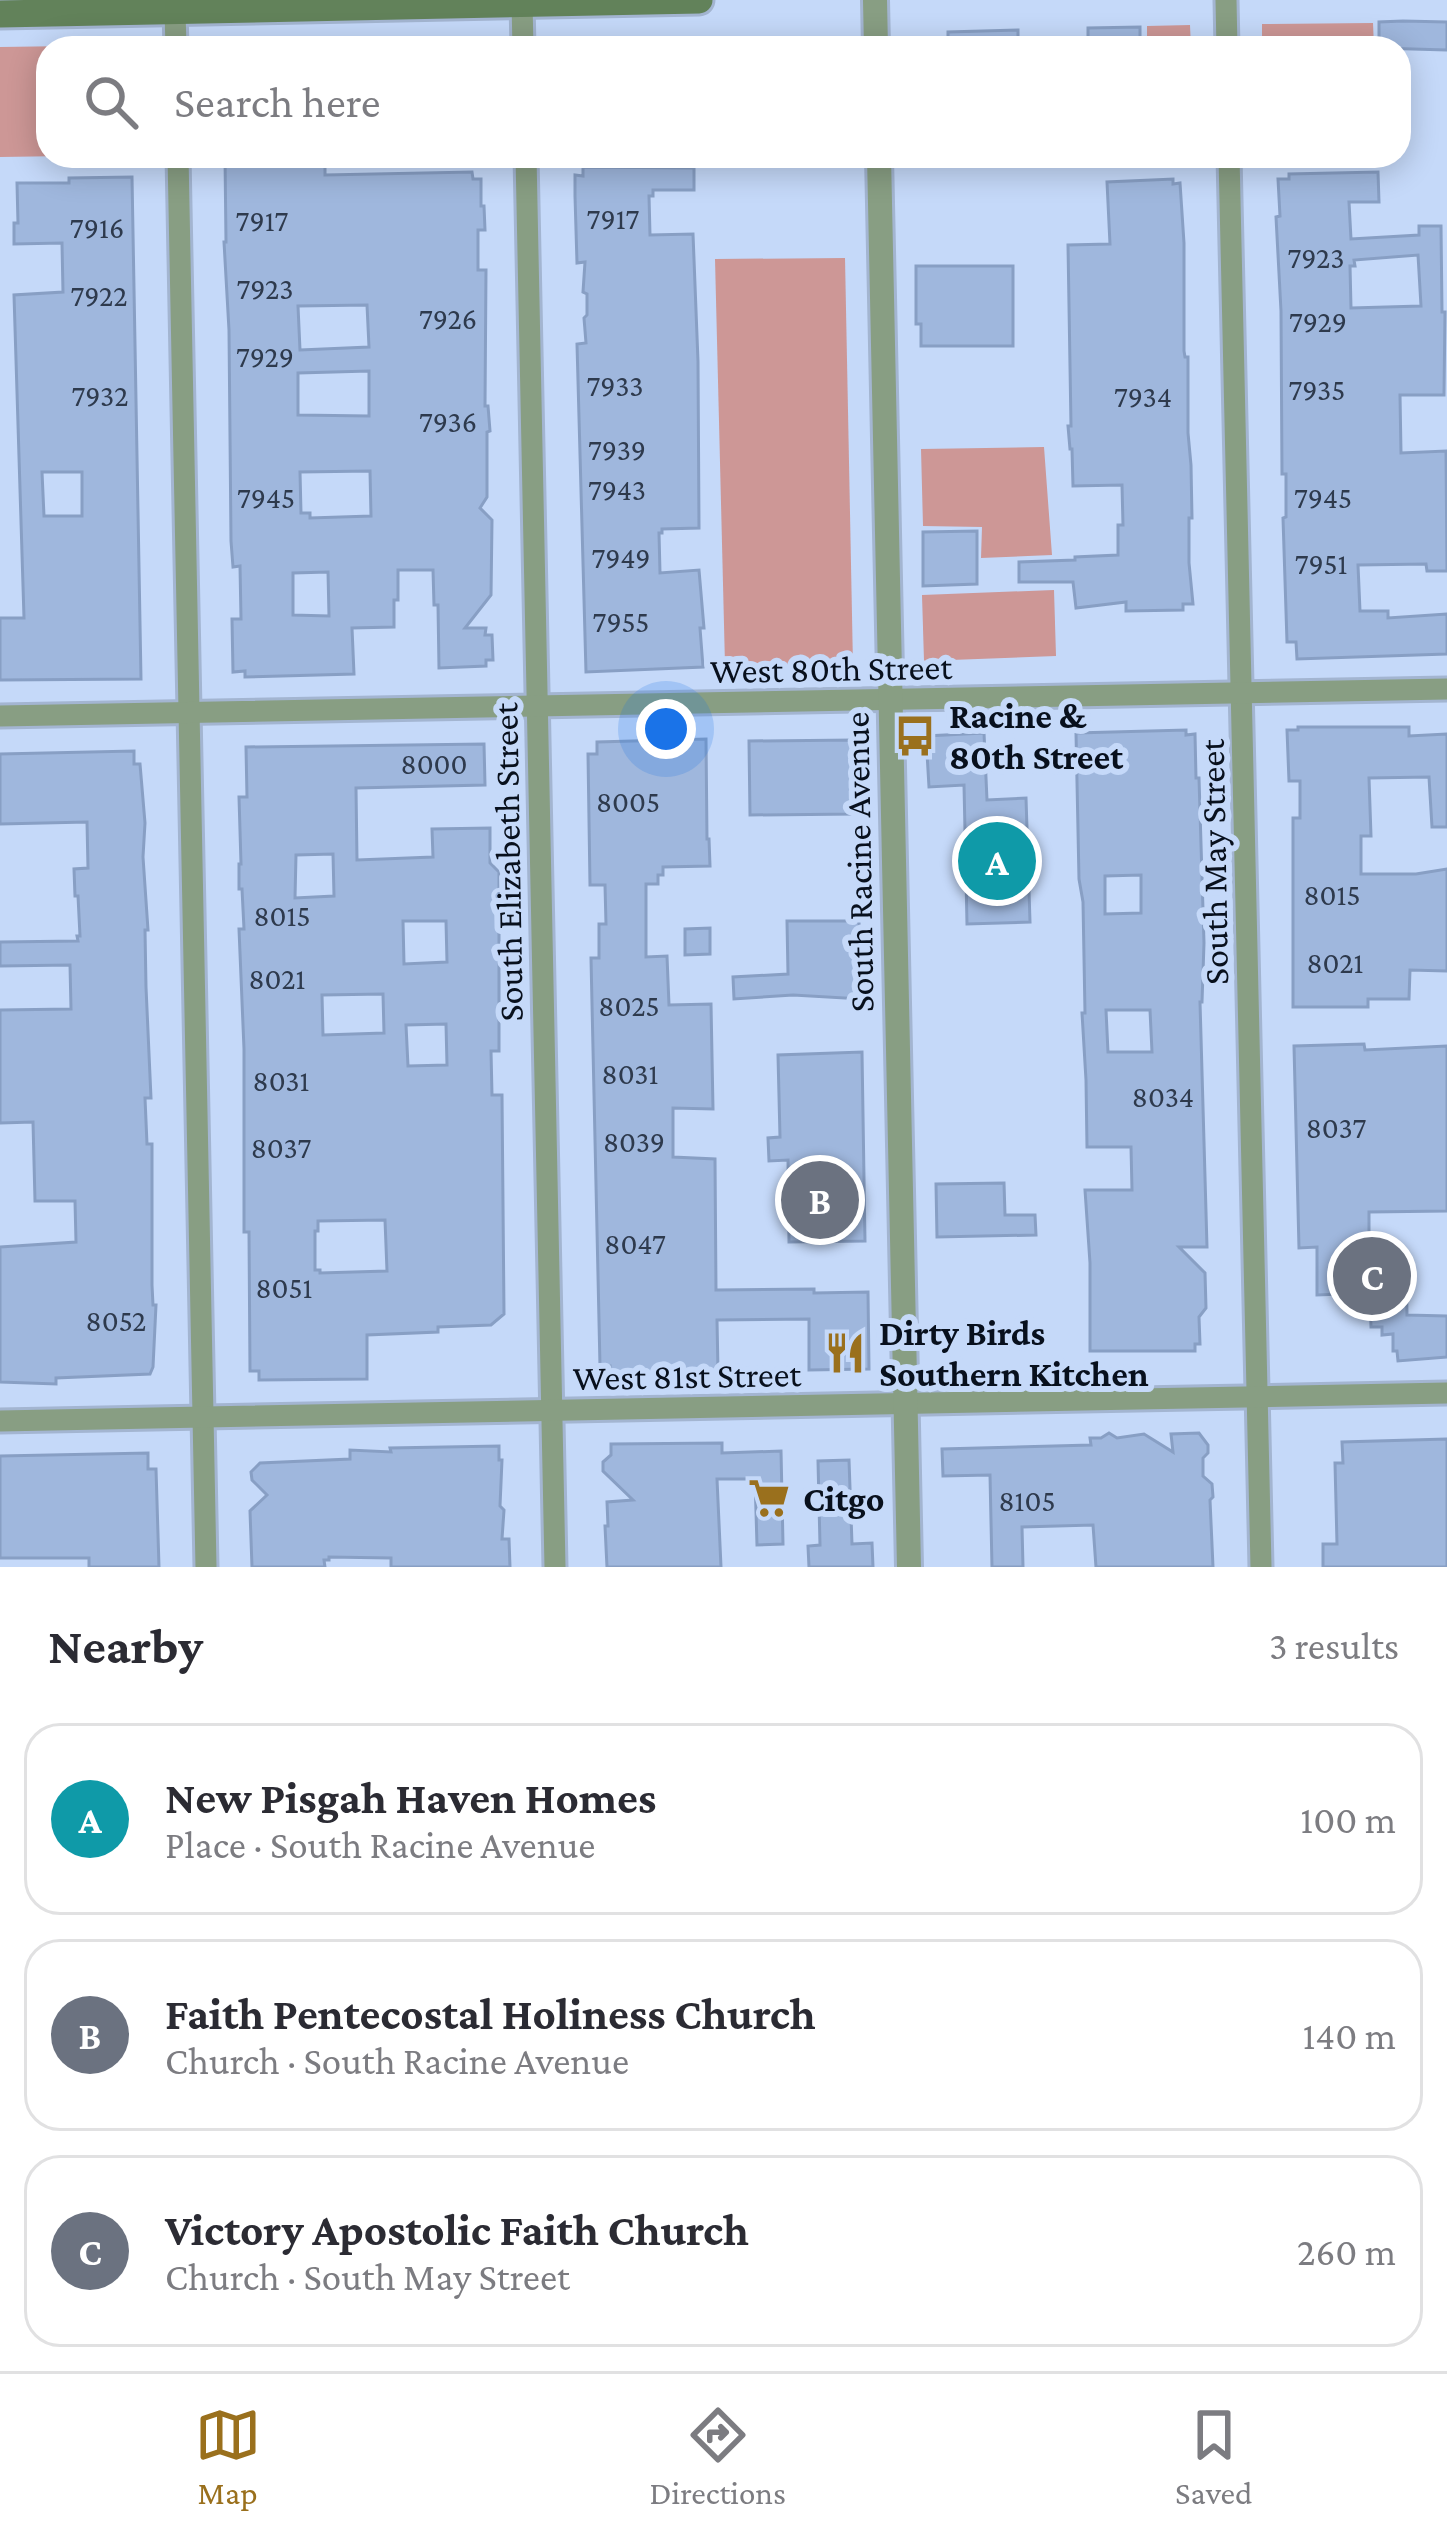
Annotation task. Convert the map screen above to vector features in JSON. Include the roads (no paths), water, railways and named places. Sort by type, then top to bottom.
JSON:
[{"type":"main road","points":[[0,14],[699,0]]},
{"type":"street","points":[[875,0],[876,36]]},
{"type":"street","points":[[1226,0],[1227,36]]},
{"type":"street","points":[[522,3],[523,36]]},
{"type":"street","points":[[175,11],[176,36]]},
{"type":"street","points":[[178,168],[206,1567]]},
{"type":"street","name":"South Elizabeth Street","points":[[526,168],[555,1567]]},
{"type":"street","name":"South Racine Avenue","points":[[879,168],[909,1567]]},
{"type":"street","name":"South May Street","points":[[1229,168],[1261,1567]]},
{"type":"street","name":"West 80th Street","points":[[0,716],[1447,689]]},
{"type":"street","name":"West 81st Street","points":[[0,1421],[1447,1393]]},
{"type":"place","name":"Racine & 80th Street","points":[[915,736]]},
{"type":"place","name":"New Pisgah Haven Homes","points":[[997,861]]},
{"type":"place","name":"Faith Pentecostal Holiness Church","points":[[820,1200]]},
{"type":"place","name":"Victory Apostolic Faith Church","points":[[1372,1276]]},
{"type":"place","name":"Dirty Birds Southern Kitchen","points":[[845,1353]]},
{"type":"place","name":"Citgo","points":[[769,1498]]}]
